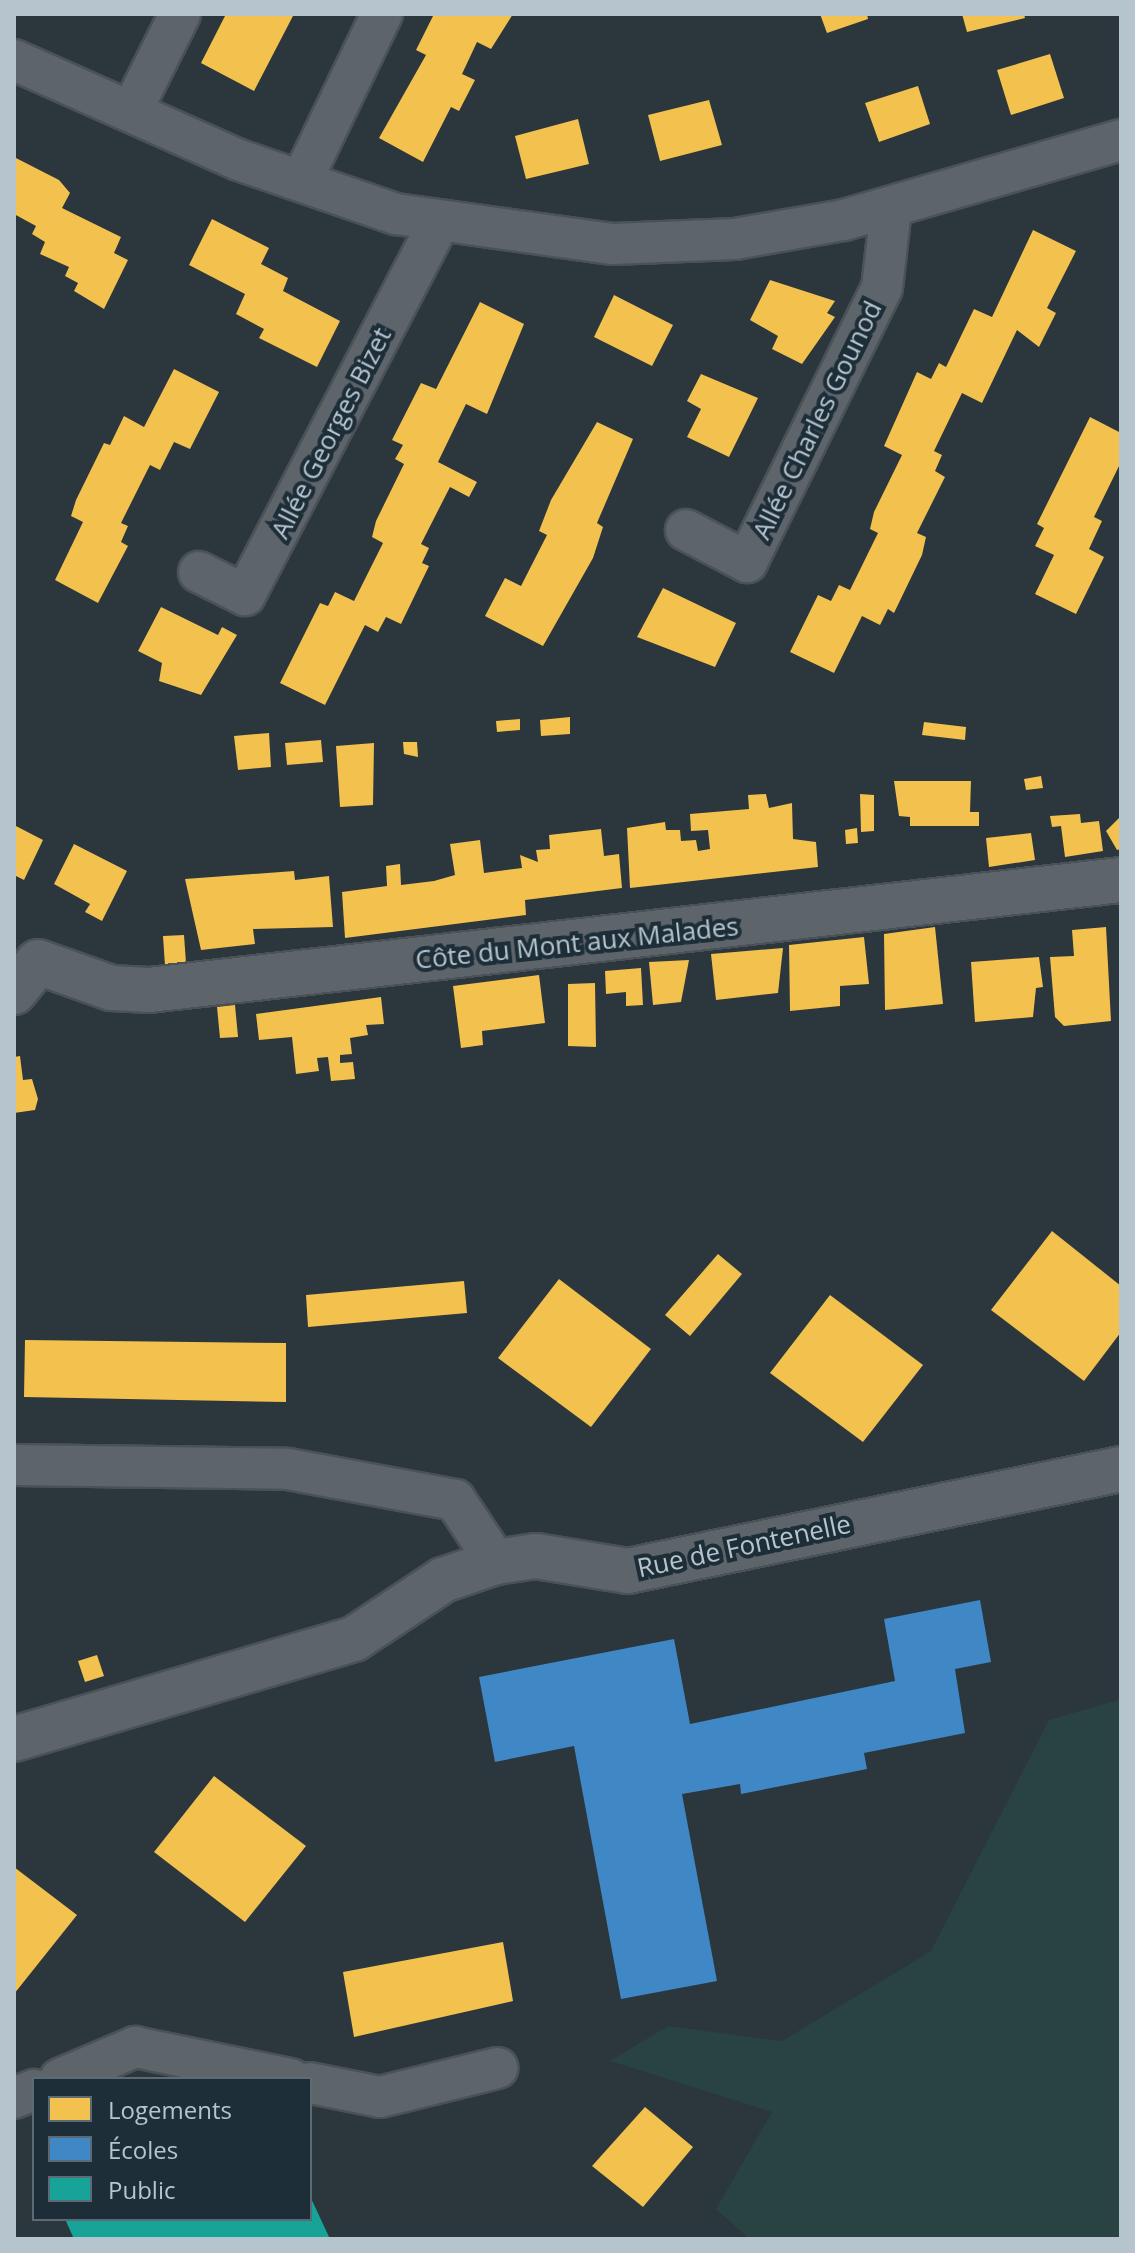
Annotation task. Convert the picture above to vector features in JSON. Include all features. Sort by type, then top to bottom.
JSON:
[{"type":"street","points":[[132,110],[180,14]]},
{"type":"street","points":[[302,180],[382,14]]},
{"type":"street","points":[[14,60],[302,180],[438,224],[613,244],[735,239],[891,209],[1121,140]]},
{"type":"street","name":"Allée Charles Gounod","points":[[686,530],[747,562],[882,288],[891,209]]},
{"type":"street","name":"Allée Georges Bizet","points":[[199,572],[245,595],[438,224]]},
{"type":"street","name":"Côte du Mont aux Malades","points":[[22,967],[111,988],[149,990],[1121,880]]},
{"type":"street","points":[[14,1465],[288,1469],[455,1500],[496,1562]]},
{"type":"street","name":"Rue de Fontenelle","points":[[14,1739],[354,1639],[443,1580],[496,1562],[536,1556],[628,1571],[1121,1469]]},
{"type":"street","points":[[65,2077],[135,2047],[281,2077]]},
{"type":"street","points":[[312,2083],[380,2097],[497,2068]]},
{"type":"green space","points":[[1121,1699],[1121,2239],[749,2239],[716,2209],[772,2112],[610,2061],[668,2026],[782,2041],[931,1951],[1049,1720]]},
{"type":"building: Logements","points":[[226,14],[294,14],[254,91],[201,63]]},
{"type":"building: Logements","points":[[434,14],[513,14],[491,49],[477,42],[462,74],[475,80],[459,111],[451,107],[423,162],[379,138],[426,55],[416,50]]},
{"type":"building: Logements","points":[[820,14],[867,14],[868,19],[827,33]]},
{"type":"building: Logements","points":[[962,14],[1024,14],[1025,18],[967,32]]},
{"type":"building: Logements","points":[[1050,54],[1064,98],[1011,115],[997,70]]},
{"type":"building: Logements","points":[[918,86],[930,124],[879,142],[865,103]]},
{"type":"building: Logements","points":[[709,100],[722,145],[660,161],[648,115]]},
{"type":"building: Logements","points":[[578,119],[589,164],[526,179],[515,136]]},
{"type":"building: Logements","points":[[14,157],[59,180],[70,193],[62,208],[121,237],[114,253],[128,260],[104,309],[74,291],[78,283],[65,276],[69,267],[40,254],[45,242],[32,234],[36,226],[14,214]]},
{"type":"building: Logements","points":[[212,219],[269,248],[261,264],[288,278],[283,291],[340,321],[317,367],[259,338],[264,329],[236,314],[245,294],[189,265]]},
{"type":"building: Logements","points":[[1033,230],[1076,251],[1047,308],[1056,313],[1039,347],[1017,330],[982,403],[962,393],[934,451],[942,455],[935,471],[945,477],[917,533],[926,537],[922,555],[894,613],[888,609],[880,625],[862,616],[834,673],[790,652],[818,595],[831,601],[839,585],[850,590],[878,533],[870,529],[874,512],[902,455],[884,446],[917,372],[931,379],[939,363],[946,367],[974,309],[992,317]]},
{"type":"building: Logements","points":[[770,280],[835,301],[827,313],[835,317],[802,364],[772,349],[778,336],[750,320]]},
{"type":"building: Logements","points":[[614,295],[673,325],[652,366],[594,337]]},
{"type":"building: Logements","points":[[480,302],[524,324],[487,414],[466,404],[438,462],[477,482],[469,497],[450,487],[421,544],[429,548],[422,563],[429,566],[401,624],[386,617],[378,632],[365,625],[325,705],[280,683],[320,603],[328,606],[335,592],[354,601],[383,543],[372,537],[376,521],[404,464],[395,459],[403,445],[392,440],[421,383],[436,389]]},
{"type":"building: Logements","points":[[174,369],[219,392],[190,449],[174,442],[160,470],[150,465],[121,523],[128,526],[121,542],[128,546],[98,603],[55,580],[83,522],[71,516],[76,500],[104,443],[110,445],[124,416],[144,427]]},
{"type":"building: Logements","points":[[701,374],[758,398],[729,457],[687,437],[701,409],[687,401]]},
{"type":"building: Logements","points":[[1090,417],[1121,433],[1121,462],[1094,517],[1102,521],[1089,549],[1104,557],[1076,614],[1035,594],[1054,555],[1035,546],[1044,528],[1037,524]]},
{"type":"building: Logements","points":[[597,422],[633,439],[597,523],[603,527],[593,558],[543,646],[485,616],[505,578],[521,586],[547,535],[539,531],[551,500]]},
{"type":"building: Logements","points":[[663,588],[736,623],[715,667],[637,637]]},
{"type":"building: Logements","points":[[161,607],[218,635],[222,627],[237,635],[201,695],[159,681],[162,663],[138,651]]},
{"type":"building: Logements","points":[[570,717],[570,734],[541,736],[540,720]]},
{"type":"building: Logements","points":[[520,719],[520,730],[497,732],[496,721]]},
{"type":"building: Logements","points":[[924,722],[966,727],[965,740],[922,735]]},
{"type":"building: Logements","points":[[269,733],[271,767],[238,770],[234,736]]},
{"type":"building: Logements","points":[[321,740],[323,762],[287,765],[285,743]]},
{"type":"building: Logements","points":[[403,742],[417,742],[418,757],[404,754]]},
{"type":"building: Logements","points":[[374,743],[373,805],[340,807],[336,746]]},
{"type":"building: Logements","points":[[1041,776],[1043,788],[1026,790],[1024,779]]},
{"type":"building: Logements","points":[[894,781],[971,781],[970,812],[979,812],[979,826],[910,826],[910,817],[899,816]]},
{"type":"building: Logements","points":[[766,794],[769,808],[792,803],[793,839],[816,842],[818,867],[630,888],[627,828],[665,822],[666,830],[680,830],[681,841],[696,840],[698,851],[710,849],[708,830],[691,831],[690,814],[749,809],[748,795]]},
{"type":"building: Logements","points":[[860,794],[874,795],[874,831],[861,832]]},
{"type":"building: Logements","points":[[1080,814],[1081,823],[1099,821],[1103,851],[1065,857],[1061,826],[1052,827],[1050,816]]},
{"type":"building: Logements","points":[[1121,816],[1121,849],[1117,850],[1106,831]]},
{"type":"building: Logements","points":[[14,825],[43,840],[24,880],[14,875]]},
{"type":"building: Logements","points":[[857,828],[858,843],[846,844],[845,830]]},
{"type":"building: Logements","points":[[601,829],[604,856],[619,854],[622,888],[525,900],[526,915],[345,938],[342,892],[387,886],[386,866],[400,864],[401,885],[434,881],[455,875],[450,844],[480,840],[484,873],[522,868],[520,855],[538,862],[536,850],[550,849],[549,835]]},
{"type":"building: Logements","points":[[1031,833],[1035,860],[989,867],[986,838]]},
{"type":"building: Logements","points":[[74,844],[127,871],[102,921],[85,912],[90,904],[54,884]]},
{"type":"building: Logements","points":[[294,871],[295,880],[329,876],[333,927],[253,929],[255,944],[201,950],[185,879]]},
{"type":"building: Logements","points":[[935,927],[943,1004],[885,1010],[884,934]]},
{"type":"building: Logements","points":[[1106,927],[1111,1021],[1064,1026],[1055,1017],[1050,957],[1074,956],[1072,930]]},
{"type":"building: Logements","points":[[184,935],[186,963],[165,966],[163,936]]},
{"type":"building: Logements","points":[[864,937],[869,984],[840,986],[840,1006],[790,1011],[789,945]]},
{"type":"building: Logements","points":[[783,948],[778,993],[716,1000],[711,954]]},
{"type":"building: Logements","points":[[1039,957],[1043,987],[1036,988],[1033,1017],[975,1022],[971,962]]},
{"type":"building: Logements","points":[[689,960],[681,1002],[653,1005],[649,962]]},
{"type":"building: Logements","points":[[641,968],[643,1005],[626,1006],[626,992],[606,994],[605,971]]},
{"type":"building: Logements","points":[[539,975],[545,1023],[482,1031],[483,1045],[461,1048],[453,986]]},
{"type":"building: Logements","points":[[595,983],[596,1047],[568,1046],[568,984]]},
{"type":"building: Logements","points":[[381,997],[384,1024],[366,1025],[368,1035],[350,1038],[352,1054],[340,1055],[340,1063],[353,1062],[355,1079],[331,1081],[328,1057],[317,1058],[319,1071],[296,1074],[292,1037],[259,1040],[256,1014]]},
{"type":"building: Logements","points":[[235,1005],[238,1037],[220,1038],[217,1007]]},
{"type":"building: Logements","points":[[20,1056],[23,1080],[32,1079],[38,1099],[35,1110],[14,1113],[14,1057]]},
{"type":"building: Logements","points":[[1052,1231],[1121,1286],[1121,1332],[1084,1381],[991,1310]]},
{"type":"building: Logements","points":[[718,1254],[742,1274],[690,1336],[665,1315]]},
{"type":"building: Logements","points":[[559,1279],[651,1349],[591,1427],[498,1358]]},
{"type":"building: Logements","points":[[464,1281],[467,1313],[308,1327],[306,1295]]},
{"type":"building: Logements","points":[[830,1295],[923,1365],[863,1442],[770,1373]]},
{"type":"building: Logements","points":[[25,1340],[286,1343],[286,1402],[24,1397]]},
{"type":"building: Logements","points":[[97,1655],[104,1676],[85,1682],[78,1661]]},
{"type":"building: Logements","points":[[214,1776],[306,1846],[245,1922],[154,1852]]},
{"type":"building: Logements","points":[[14,1867],[77,1915],[14,1994]]},
{"type":"building: Logements","points":[[503,1942],[513,2001],[354,2037],[343,1972]]},
{"type":"building: Logements","points":[[645,2107],[693,2147],[643,2207],[592,2166]]},
{"type":"building: Écoles","points":[[980,1600],[991,1662],[955,1669],[965,1733],[864,1753],[867,1769],[741,1794],[740,1784],[682,1794],[717,1981],[621,1999],[574,1746],[495,1762],[479,1677],[674,1639],[690,1724],[895,1681],[884,1619]]},
{"type":"building: Public","points":[[312,2200],[330,2239],[74,2239],[66,2221],[312,2221]]}]
